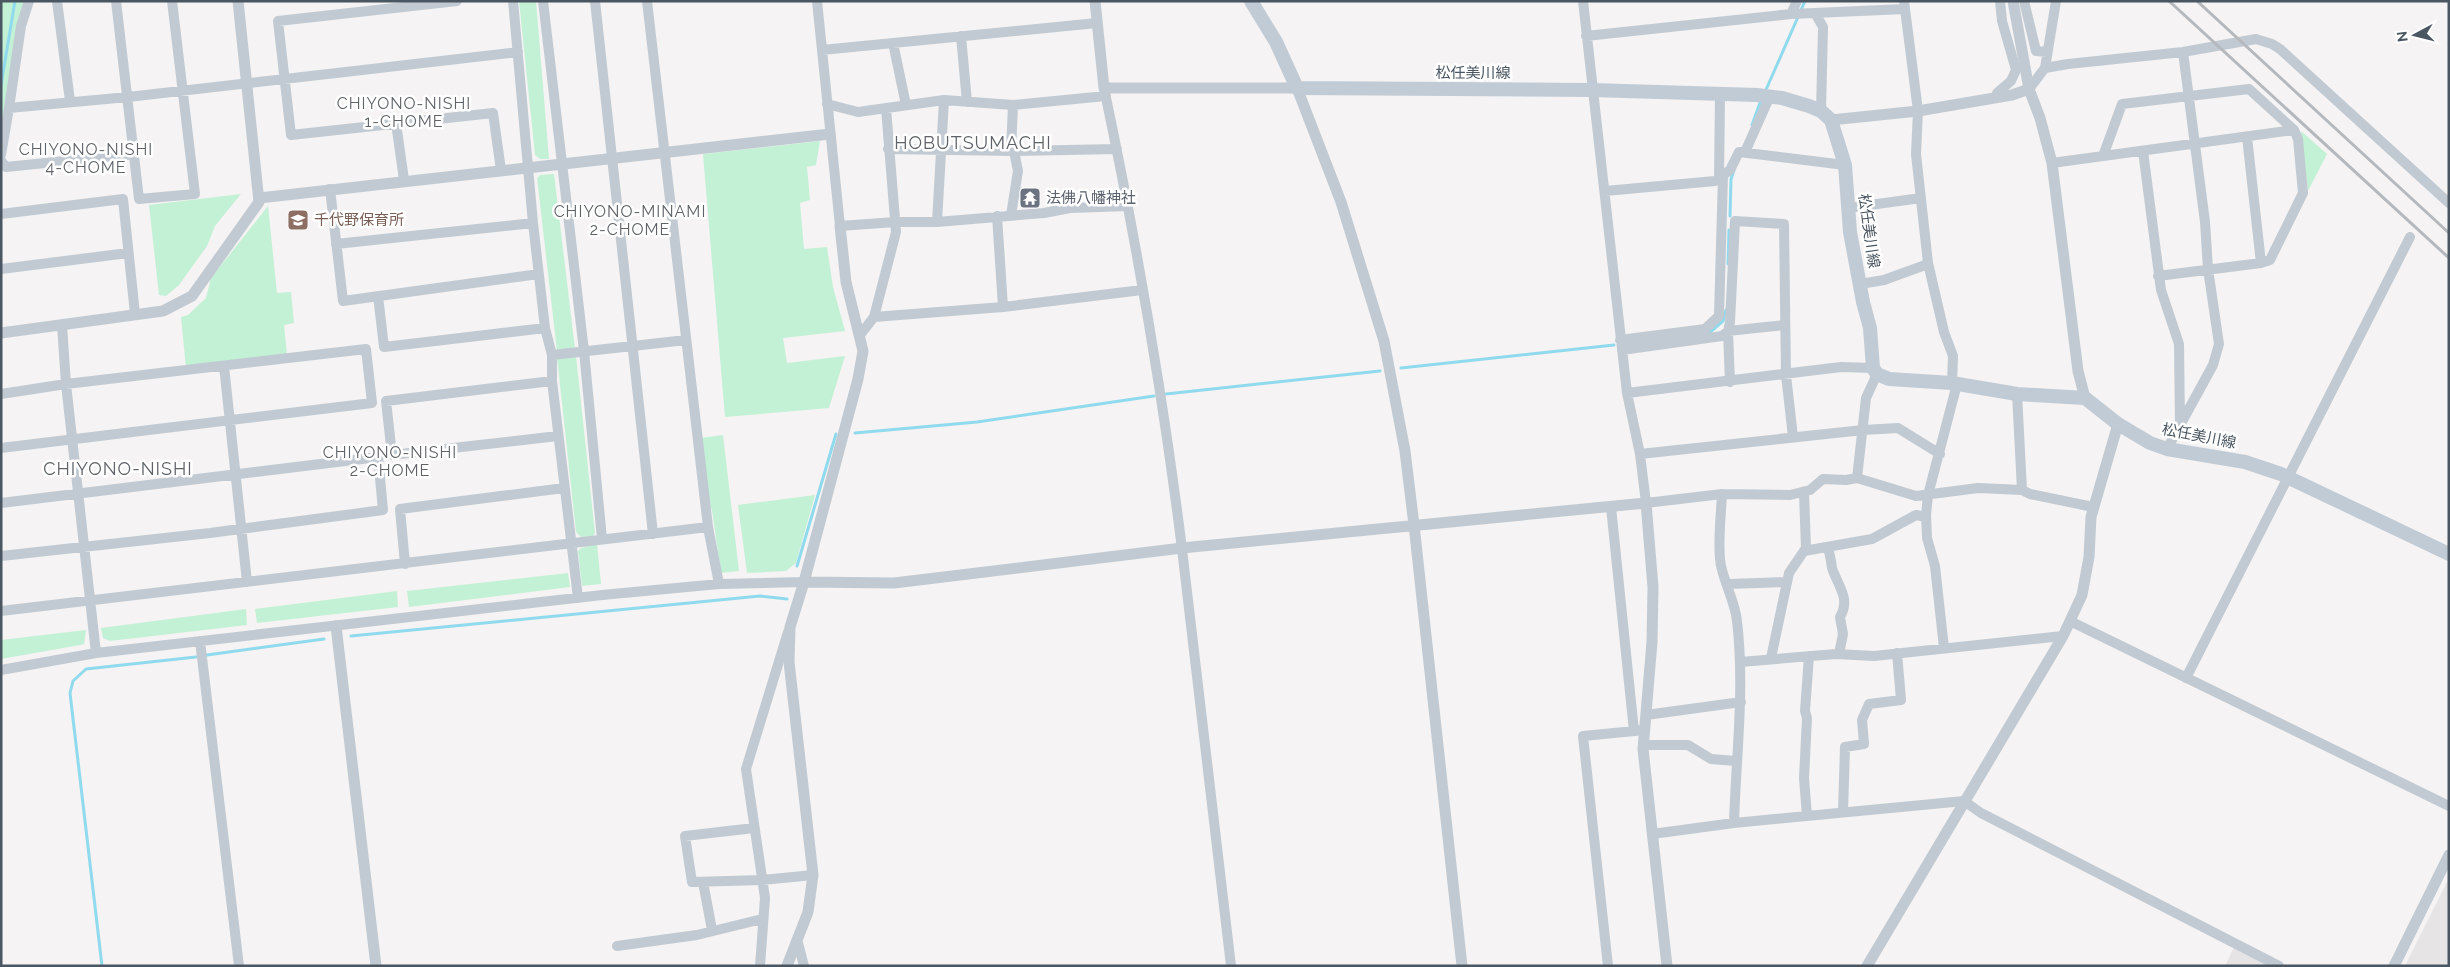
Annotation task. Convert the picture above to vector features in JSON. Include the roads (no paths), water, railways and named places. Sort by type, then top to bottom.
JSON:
[{"type":"main road","points":[[1251,1],[1276,42],[1297,88]]},
{"type":"main road","name":"松任美川線","points":[[1297,88],[1592,90],[1765,96],[1809,106],[1826,115],[1844,165],[1848,208],[1860,284],[1870,328],[1875,371]]},
{"type":"main road","points":[[1875,371],[1889,379],[1954,384],[2017,394],[2085,398]]},
{"type":"main road","name":"松任美川線","points":[[2085,398],[2118,424],[2150,443],[2167,449],[2245,462],[2289,478],[2449,554]]},
{"type":"street","points":[[1,155],[21,26],[29,1]]},
{"type":"street","points":[[57,1],[70,101]]},
{"type":"street","points":[[116,1],[133,154],[140,199],[195,194],[172,1]]},
{"type":"street","points":[[1,333],[163,311],[192,296],[259,202],[238,1]]},
{"type":"street","points":[[458,1],[382,6],[278,21],[291,135],[493,113],[501,170]]},
{"type":"street","points":[[513,1],[530,167],[533,223],[545,328],[552,355],[552,381],[578,598]]},
{"type":"street","points":[[543,1],[584,351],[602,539]]},
{"type":"street","points":[[595,1],[653,534]]},
{"type":"street","points":[[647,1],[708,527],[718,584]]},
{"type":"street","points":[[760,966],[765,898],[746,769],[804,582],[858,379],[863,351],[846,282],[817,1]]},
{"type":"street","points":[[1095,1],[1105,92],[1128,206],[1182,548],[1230,966]]},
{"type":"street","points":[[1583,1],[1621,345],[1627,393],[1640,454],[1653,587],[1652,642],[1646,715],[1640,730]]},
{"type":"street","points":[[1791,14],[1797,1]]},
{"type":"street","points":[[1997,97],[1996,93],[2011,81],[2016,70],[2002,21],[2000,1]]},
{"type":"street","points":[[2013,1],[2030,89],[2052,163],[2078,371],[2085,398]]},
{"type":"street","points":[[2024,1],[2036,50],[2048,52]]},
{"type":"street","points":[[1815,13],[1824,27],[1826,115],[1918,110],[1997,97],[2030,89],[2045,68],[2056,1]]},
{"type":"street","points":[[1586,36],[1791,14],[1905,5],[1918,110],[1916,154],[1928,264],[1944,332],[1953,356],[1954,384],[1940,454],[1928,495],[1926,518],[1927,538],[1935,566],[1944,648]]},
{"type":"street","points":[[822,50],[1097,23]]},
{"type":"street","points":[[961,36],[967,102]]},
{"type":"street","points":[[2045,68],[2183,52],[2256,39],[2272,44],[2449,203]]},
{"type":"street","points":[[893,43],[906,105]]},
{"type":"street","points":[[9,108],[183,91],[518,52]]},
{"type":"street","points":[[2167,449],[2213,365],[2219,344],[2208,269],[2205,222],[2193,144],[2183,52]]},
{"type":"street","points":[[827,104],[858,112],[944,100],[1013,105],[1105,92],[1297,88],[1341,202],[1384,340],[1405,450],[1462,966]]},
{"type":"street","points":[[2103,156],[2122,104],[2249,89],[2294,130],[2298,139],[2303,193],[2270,260],[2262,263],[2158,276]]},
{"type":"street","points":[[1621,345],[1705,329],[1719,316],[1723,221],[1720,95]]},
{"type":"street","points":[[1745,152],[1765,96]]},
{"type":"street","points":[[937,222],[944,100]]},
{"type":"street","points":[[1011,215],[1018,171],[1013,151],[1013,105]]},
{"type":"street","points":[[860,335],[874,317],[896,232],[886,108]]},
{"type":"street","points":[[396,123],[404,180]]},
{"type":"street","points":[[2052,163],[2294,130]]},
{"type":"street","points":[[259,198],[404,180],[830,134]]},
{"type":"street","points":[[2247,137],[2262,263]]},
{"type":"street","points":[[888,149],[1013,151],[1117,149]]},
{"type":"street","points":[[2143,151],[2158,276],[2179,344],[2180,426]]},
{"type":"street","points":[[1605,191],[1716,181],[1730,170],[1739,152],[1844,165]]},
{"type":"street","points":[[1,161],[6,166],[133,154]]},
{"type":"street","points":[[330,190],[343,301],[539,274]]},
{"type":"street","points":[[1848,208],[1921,198]]},
{"type":"street","points":[[1,214],[123,199],[135,314]]},
{"type":"street","points":[[840,226],[895,222],[937,222],[1070,208],[1128,206]]},
{"type":"street","points":[[998,216],[1003,307]]},
{"type":"street","points":[[1723,221],[1784,224],[1786,375],[1793,437]]},
{"type":"street","points":[[1730,382],[1728,331],[1735,221]]},
{"type":"street","points":[[336,244],[533,223]]},
{"type":"street","points":[[2186,678],[2410,237]]},
{"type":"street","points":[[1,269],[128,253]]},
{"type":"street","points":[[1860,284],[1884,280],[1928,264]]},
{"type":"street","points":[[874,317],[1003,307],[1142,290]]},
{"type":"street","points":[[378,296],[384,347],[545,328]]},
{"type":"street","points":[[62,325],[66,384],[96,654]]},
{"type":"street","points":[[1621,345],[1714,339],[1728,331],[1784,325]]},
{"type":"street","points":[[552,355],[686,340]]},
{"type":"street","points":[[1,394],[66,384],[366,349],[372,403],[1,448]]},
{"type":"street","points":[[224,366],[248,582]]},
{"type":"street","points":[[1627,393],[1730,382],[1841,367],[1875,371],[1866,398],[1857,478]]},
{"type":"street","points":[[552,381],[386,401],[392,455],[558,436]]},
{"type":"street","points":[[2017,394],[2022,490]]},
{"type":"street","points":[[1867,966],[2063,636],[2070,621],[2082,595],[2089,557],[2093,507],[2118,424]]},
{"type":"street","points":[[1640,454],[1793,437],[1898,428],[1940,454]]},
{"type":"street","points":[[1,503],[378,457],[383,510],[243,529],[1,556]]},
{"type":"street","points":[[1,670],[96,654],[200,641],[718,584],[804,582],[894,583],[1182,548],[1611,507],[1722,494],[1790,496],[1810,490],[1823,479],[1846,480],[1857,478],[1916,496],[1978,488],[2022,490],[2030,494],[2093,507]]},
{"type":"street","points":[[405,564],[400,509],[518,492],[564,488]]},
{"type":"street","points":[[1771,658],[1789,573],[1804,551],[1806,534],[1804,493]]},
{"type":"street","points":[[1722,494],[1720,560],[1737,620],[1740,662],[1741,702],[1736,761],[1734,823]]},
{"type":"street","points":[[1611,507],[1643,745],[1668,966]]},
{"type":"street","points":[[1804,551],[1872,539],[1916,515],[1926,518]]},
{"type":"street","points":[[1,611],[708,527]]},
{"type":"street","points":[[1828,548],[1833,569],[1843,592],[1845,608],[1840,617],[1843,634],[1839,654]]},
{"type":"street","points":[[1728,584],[1787,582]]},
{"type":"street","points":[[2070,621],[2449,806]]},
{"type":"street","points":[[336,626],[376,966]]},
{"type":"street","points":[[788,966],[808,912],[813,875],[789,662],[790,627]]},
{"type":"street","points":[[1740,662],[1839,654],[1874,656],[2063,636]]},
{"type":"street","points":[[200,641],[239,966]]},
{"type":"street","points":[[1843,812],[1845,747],[1864,744],[1862,720],[1869,704],[1901,700],[1897,653]]},
{"type":"street","points":[[1807,816],[1804,778],[1808,656]]},
{"type":"street","points":[[1646,715],[1741,702]]},
{"type":"street","points":[[1608,966],[1583,736],[1640,730]]},
{"type":"street","points":[[1643,745],[1688,745],[1711,759],[1736,761]]},
{"type":"street","points":[[1652,834],[1734,823],[1964,801],[1981,813],[2279,966]]},
{"type":"street","points":[[754,828],[685,836],[692,882],[762,880],[813,875]]},
{"type":"street","points":[[2394,966],[2449,855]]},
{"type":"street","points":[[703,882],[712,930]]},
{"type":"street","points":[[617,946],[668,940],[762,919]]},
{"type":"street","points":[[798,943],[804,966]]},
{"type":"waterway","points":[[1,85],[15,1]]},
{"type":"waterway","points":[[1765,92],[1805,1]]},
{"type":"waterway","points":[[1752,125],[1761,100]]},
{"type":"waterway","points":[[1730,216],[1731,179],[1734,170]]},
{"type":"waterway","points":[[1728,264],[1729,230]]},
{"type":"waterway","points":[[1708,334],[1723,321],[1726,310]]},
{"type":"waterway","points":[[1401,368],[1614,345]]},
{"type":"waterway","points":[[1166,394],[1380,371]]},
{"type":"waterway","points":[[855,433],[977,422],[1154,396]]},
{"type":"waterway","points":[[797,566],[836,434]]},
{"type":"waterway","points":[[351,636],[760,596],[787,599]]},
{"type":"waterway","points":[[207,655],[324,639]]},
{"type":"waterway","points":[[102,966],[70,693],[73,681],[86,669],[196,657]]},
{"type":"railway","points":[[2169,1],[2449,258]]},
{"type":"railway","points":[[2197,1],[2449,233]]},
{"type":"place","name":"法佛八幡神社","points":[[1030,198]]},
{"type":"place","name":"千代野保育所","points":[[298,220]]},
{"type":"district","name":"CHIYONO-NISHI 1-CHOME","points":[[404,112]]},
{"type":"district","name":"HOBUTSUMACHI","points":[[973,142]]},
{"type":"district","name":"CHIYONO-NISHI 4-CHOME","points":[[86,158]]},
{"type":"district","name":"CHIYONO-MINAMI 2-CHOME","points":[[630,220]]},
{"type":"district","name":"CHIYONO-NISHI 2-CHOME","points":[[390,461]]},
{"type":"district","name":"CHIYONO-NISHI","points":[[118,468]]}]
